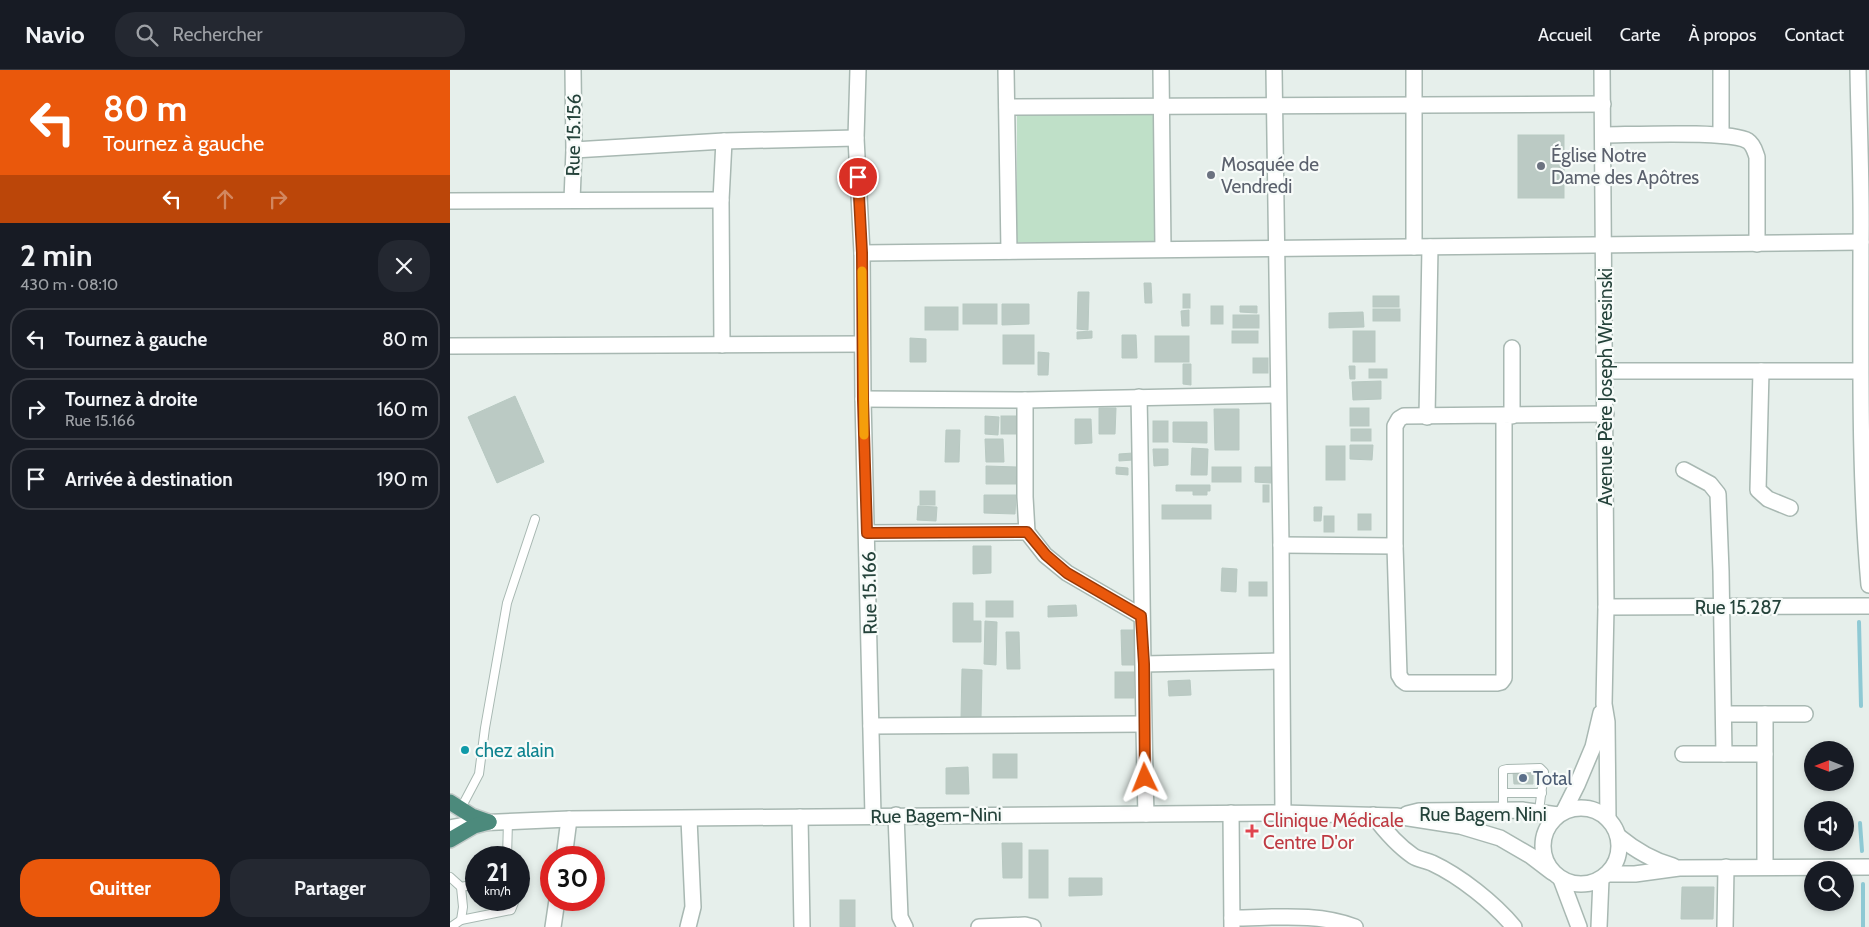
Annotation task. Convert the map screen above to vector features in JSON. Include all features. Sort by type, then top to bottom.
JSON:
[{"type":"highway","points":[[454,810],[472,816],[482,822]]},
{"type":"highway","points":[[450,840],[482,822]]},
{"type":"street","name":"Rue 15.156","points":[[572,200],[574,150],[573,70]]},
{"type":"street","name":"Rue 15.166","points":[[858,70],[856,138],[862,253],[862,344],[872,726],[872,816]]},
{"type":"street","points":[[1006,70],[1009,251]]},
{"type":"street","points":[[1161,70],[1163,249]]},
{"type":"street","points":[[1274,70],[1283,812]]},
{"type":"street","points":[[1414,70],[1414,247]]},
{"type":"street","name":"Avenue Père Joseph Wresinski","points":[[1602,70],[1606,414],[1604,704],[1607,722],[1608,819]]},
{"type":"street","points":[[1721,70],[1721,135]]},
{"type":"street","points":[[1858,70],[1861,242],[1860,371],[1865,551],[1869,585]]},
{"type":"street","points":[[1006,108],[1603,104]]},
{"type":"street","points":[[1603,135],[1721,135],[1748,141],[1754,147],[1757,158],[1757,244]]},
{"type":"street","points":[[574,150],[724,141],[856,138]]},
{"type":"street","points":[[722,345],[724,141]]},
{"type":"street","points":[[450,201],[722,200]]},
{"type":"street","points":[[862,253],[1861,242]]},
{"type":"street","points":[[1427,417],[1430,247]]},
{"type":"street","points":[[450,346],[862,344]]},
{"type":"street","points":[[1512,348],[1508,416],[1504,678],[1502,682],[1406,683],[1399,675],[1395,546],[1395,426],[1398,419],[1404,416],[1427,417],[1508,416],[1606,414]]},
{"type":"street","points":[[1605,371],[1860,371]]},
{"type":"street","points":[[1761,371],[1758,490],[1768,499],[1790,508]]},
{"type":"street","points":[[863,400],[1025,400],[1278,395]]},
{"type":"street","points":[[1139,397],[1142,523],[1141,616],[1144,664],[1143,724],[1146,814]]},
{"type":"street","points":[[1025,400],[1027,532],[1046,555],[1067,573],[1141,616]]},
{"type":"street","points":[[1684,470],[1710,484],[1718,494],[1724,754]]},
{"type":"street","points":[[867,533],[1027,532]]},
{"type":"street","points":[[1281,545],[1395,546]]},
{"type":"street","name":"Rue 15.287","points":[[1606,606],[1869,606]]},
{"type":"street","points":[[1144,664],[1281,661]]},
{"type":"street","name":"Avenue Père Joseph Wresinski","points":[[1561,813],[1577,785],[1592,747],[1604,704]]},
{"type":"street","points":[[1724,714],[1805,714]]},
{"type":"street","points":[[1765,714],[1765,867]]},
{"type":"street","points":[[872,726],[1143,724]]},
{"type":"street","points":[[1683,754],[1765,754]]},
{"type":"street","points":[[1579,927],[1556,876],[1546,863],[1543,852],[1542,842],[1545,831],[1561,813],[1576,808],[1588,808],[1599,812],[1608,819],[1618,836],[1645,855],[1658,862],[1679,868]]},
{"type":"street","name":"Rue Bagem Nini","points":[[1396,816],[1419,812],[1503,811],[1561,813]]},
{"type":"street","name":"Rue Bagem-Nini","points":[[450,828],[482,822],[569,819],[1283,812],[1396,816]]},
{"type":"street","points":[[1231,813],[1232,923],[1341,922],[1355,927]]},
{"type":"street","points":[[896,815],[900,917],[905,927]]},
{"type":"street","points":[[1373,815],[1390,837],[1415,857],[1431,863],[1453,876],[1502,912],[1514,927]]},
{"type":"street","name":"Rue Bagem Nini","points":[[1396,816],[1460,826],[1485,833],[1516,847],[1556,876]]},
{"type":"street","points":[[800,817],[802,927]]},
{"type":"street","points":[[566,846],[569,819]]},
{"type":"street","points":[[688,927],[693,907],[689,819]]},
{"type":"street","points":[[1599,927],[1604,876],[1618,856],[1618,836]]},
{"type":"street","points":[[1725,927],[1726,867]]},
{"type":"street","points":[[1556,876],[1574,884],[1588,884],[1604,876],[1679,868],[1869,867]]},
{"type":"street","points":[[553,927],[555,911]]},
{"type":"street","points":[[979,927],[1025,925],[1033,927]]},
{"type":"lane","points":[[454,810],[479,774],[484,728],[507,602],[534,519]]},
{"type":"lane","points":[[1503,811],[1503,770],[1540,768],[1544,772],[1539,812]]},
{"type":"lane","points":[[1503,794],[1542,793]]},
{"type":"lane","points":[[507,846],[508,821]]},
{"type":"lane","points":[[450,877],[461,887],[463,907],[461,920]]},
{"type":"lane","points":[[461,887],[465,886]]},
{"type":"lane","points":[[451,927],[461,920],[506,911]]},
{"type":"green space","points":[[1154,108],[1154,242],[1017,242],[1017,109]]},
{"type":"building","name":"Église Notre Dame des Apôtres","points":[[1518,135],[1564,135],[1564,198],[1518,198]]},
{"type":"building","points":[[1144,283],[1151,283],[1152,303],[1145,303]]},
{"type":"building","points":[[1078,292],[1089,292],[1088,330],[1077,329]]},
{"type":"building","points":[[1183,294],[1190,294],[1190,308],[1183,308]]},
{"type":"building","points":[[1373,296],[1399,296],[1399,307],[1373,307]]},
{"type":"building","points":[[963,304],[997,304],[997,324],[963,324]]},
{"type":"building","points":[[1002,304],[1029,304],[1029,324],[1002,325]]},
{"type":"building","points":[[1211,306],[1223,306],[1223,324],[1211,324]]},
{"type":"building","points":[[1240,306],[1257,306],[1257,313],[1240,312]]},
{"type":"building","points":[[925,307],[958,307],[958,330],[925,330]]},
{"type":"building","points":[[1373,309],[1400,309],[1400,321],[1373,321]]},
{"type":"building","points":[[1189,310],[1189,326],[1182,326],[1181,311]]},
{"type":"building","points":[[1363,312],[1364,327],[1329,328],[1329,313]]},
{"type":"building","points":[[1233,315],[1259,315],[1259,328],[1233,328]]},
{"type":"building","points":[[1092,331],[1092,338],[1077,339],[1077,332]]},
{"type":"building","points":[[1232,331],[1258,331],[1258,343],[1232,343]]},
{"type":"building","points":[[1353,331],[1375,331],[1375,362],[1353,362]]},
{"type":"building","points":[[1003,335],[1034,335],[1034,364],[1003,364]]},
{"type":"building","points":[[1122,335],[1136,335],[1137,358],[1122,358]]},
{"type":"building","points":[[1155,336],[1189,336],[1189,362],[1155,362]]},
{"type":"building","points":[[910,338],[926,339],[926,362],[910,362]]},
{"type":"building","points":[[1038,352],[1049,353],[1048,375],[1038,375]]},
{"type":"building","points":[[1253,358],[1268,358],[1268,373],[1253,373]]},
{"type":"building","points":[[1183,364],[1191,364],[1191,385],[1183,384]]},
{"type":"building","points":[[1349,366],[1355,366],[1355,379],[1350,379]]},
{"type":"building","points":[[1369,369],[1387,369],[1387,378],[1369,378]]},
{"type":"building","points":[[1381,381],[1381,399],[1353,400],[1352,382]]},
{"type":"building","points":[[515,396],[544,462],[497,483],[468,417]]},
{"type":"building","points":[[1099,408],[1116,408],[1115,434],[1099,434]]},
{"type":"building","points":[[1350,408],[1369,408],[1369,426],[1350,426]]},
{"type":"building","points":[[1214,409],[1239,409],[1239,450],[1215,450]]},
{"type":"building","points":[[985,416],[999,417],[998,435],[985,434]]},
{"type":"building","points":[[1001,416],[1016,416],[1016,434],[1001,434]]},
{"type":"building","points":[[1075,419],[1091,419],[1092,443],[1075,444]]},
{"type":"building","points":[[1153,421],[1168,421],[1168,442],[1153,442]]},
{"type":"building","points":[[1173,422],[1207,422],[1207,443],[1173,442]]},
{"type":"building","points":[[1351,429],[1371,429],[1371,441],[1351,441]]},
{"type":"building","points":[[946,430],[960,430],[959,462],[945,462]]},
{"type":"building","points":[[985,439],[1003,439],[1004,462],[986,462]]},
{"type":"building","points":[[1350,445],[1373,445],[1372,460],[1350,459]]},
{"type":"building","points":[[1326,446],[1345,446],[1345,480],[1326,480]]},
{"type":"building","points":[[1192,448],[1208,449],[1207,475],[1191,475]]},
{"type":"building","points":[[1153,449],[1168,449],[1168,465],[1154,466]]},
{"type":"building","points":[[1133,453],[1133,460],[1119,461],[1119,454]]},
{"type":"building","points":[[986,466],[1017,467],[1016,484],[986,484]]},
{"type":"building","points":[[1116,467],[1128,468],[1128,475],[1116,474]]},
{"type":"building","points":[[1212,467],[1241,467],[1241,482],[1212,482]]},
{"type":"building","points":[[1255,467],[1272,467],[1271,483],[1255,482]]},
{"type":"building","points":[[1176,485],[1210,485],[1210,491],[1207,491],[1207,495],[1193,495],[1193,491],[1176,491]]},
{"type":"building","points":[[1263,485],[1269,485],[1269,502],[1263,502]]},
{"type":"building","points":[[920,491],[935,491],[935,505],[920,505]]},
{"type":"building","points":[[984,495],[1016,495],[1015,514],[984,513]]},
{"type":"building","points":[[1162,505],[1211,505],[1211,519],[1162,519]]},
{"type":"building","points":[[918,506],[937,507],[936,521],[917,520]]},
{"type":"building","points":[[1314,507],[1322,507],[1321,521],[1314,521]]},
{"type":"building","points":[[1358,514],[1371,514],[1371,530],[1358,530]]},
{"type":"building","points":[[1324,516],[1334,516],[1334,532],[1324,532]]},
{"type":"building","points":[[973,546],[991,546],[991,573],[973,574]]},
{"type":"building","points":[[1222,568],[1237,569],[1236,592],[1221,591]]},
{"type":"building","points":[[1249,582],[1267,582],[1267,596],[1249,596]]},
{"type":"building","points":[[986,601],[1013,601],[1013,617],[986,617]]},
{"type":"building","points":[[953,603],[973,603],[973,621],[981,621],[981,642],[953,642]]},
{"type":"building","points":[[1076,605],[1077,616],[1048,617],[1048,606]]},
{"type":"building","points":[[985,621],[997,622],[996,665],[984,664]]},
{"type":"building","points":[[1121,630],[1135,630],[1136,665],[1122,665]]},
{"type":"building","points":[[1006,632],[1019,632],[1020,669],[1007,669]]},
{"type":"building","points":[[962,669],[982,670],[981,718],[961,718]]},
{"type":"building","points":[[1115,672],[1134,672],[1134,698],[1115,698]]},
{"type":"building","points":[[1190,680],[1191,695],[1169,696],[1168,681]]},
{"type":"building","points":[[993,754],[1017,754],[1017,778],[993,778]]},
{"type":"building","points":[[968,767],[969,794],[946,794],[946,768]]},
{"type":"building","points":[[1513,772],[1533,772],[1533,784],[1514,784]]},
{"type":"building","points":[[1002,843],[1022,843],[1022,878],[1003,878]]},
{"type":"building","points":[[1029,850],[1048,850],[1048,898],[1029,898]]},
{"type":"building","points":[[1069,878],[1102,878],[1102,895],[1069,896]]},
{"type":"building","points":[[1682,887],[1714,887],[1713,919],[1681,919]]},
{"type":"building","points":[[840,900],[855,900],[855,927],[840,927]]},
{"type":"waterway","points":[[1859,622],[1861,706]]},
{"type":"waterway","points":[[1860,823],[1862,851]]},
{"type":"waterway","points":[[1863,884],[1863,927]]},
{"type":"slow traffic","points":[[862,271],[864,435]]},
{"type":"place","name":"Église Notre Dame des Apôtres","points":[[1541,166]]},
{"type":"place","name":"Mosquée de Vendredi","points":[[1211,175]]},
{"type":"place","name":"chez alain","points":[[465,750]]},
{"type":"place","name":"Total","points":[[1523,778]]},
{"type":"place","name":"Clinique Médicale Centre D'or","points":[[1252,831]]},
{"type":"route","points":[[858,177],[862,253],[863,400],[867,533],[1000,534],[1027,532],[1046,555],[1067,573],[1141,616],[1144,664],[1143,724],[1145,778]]}]
